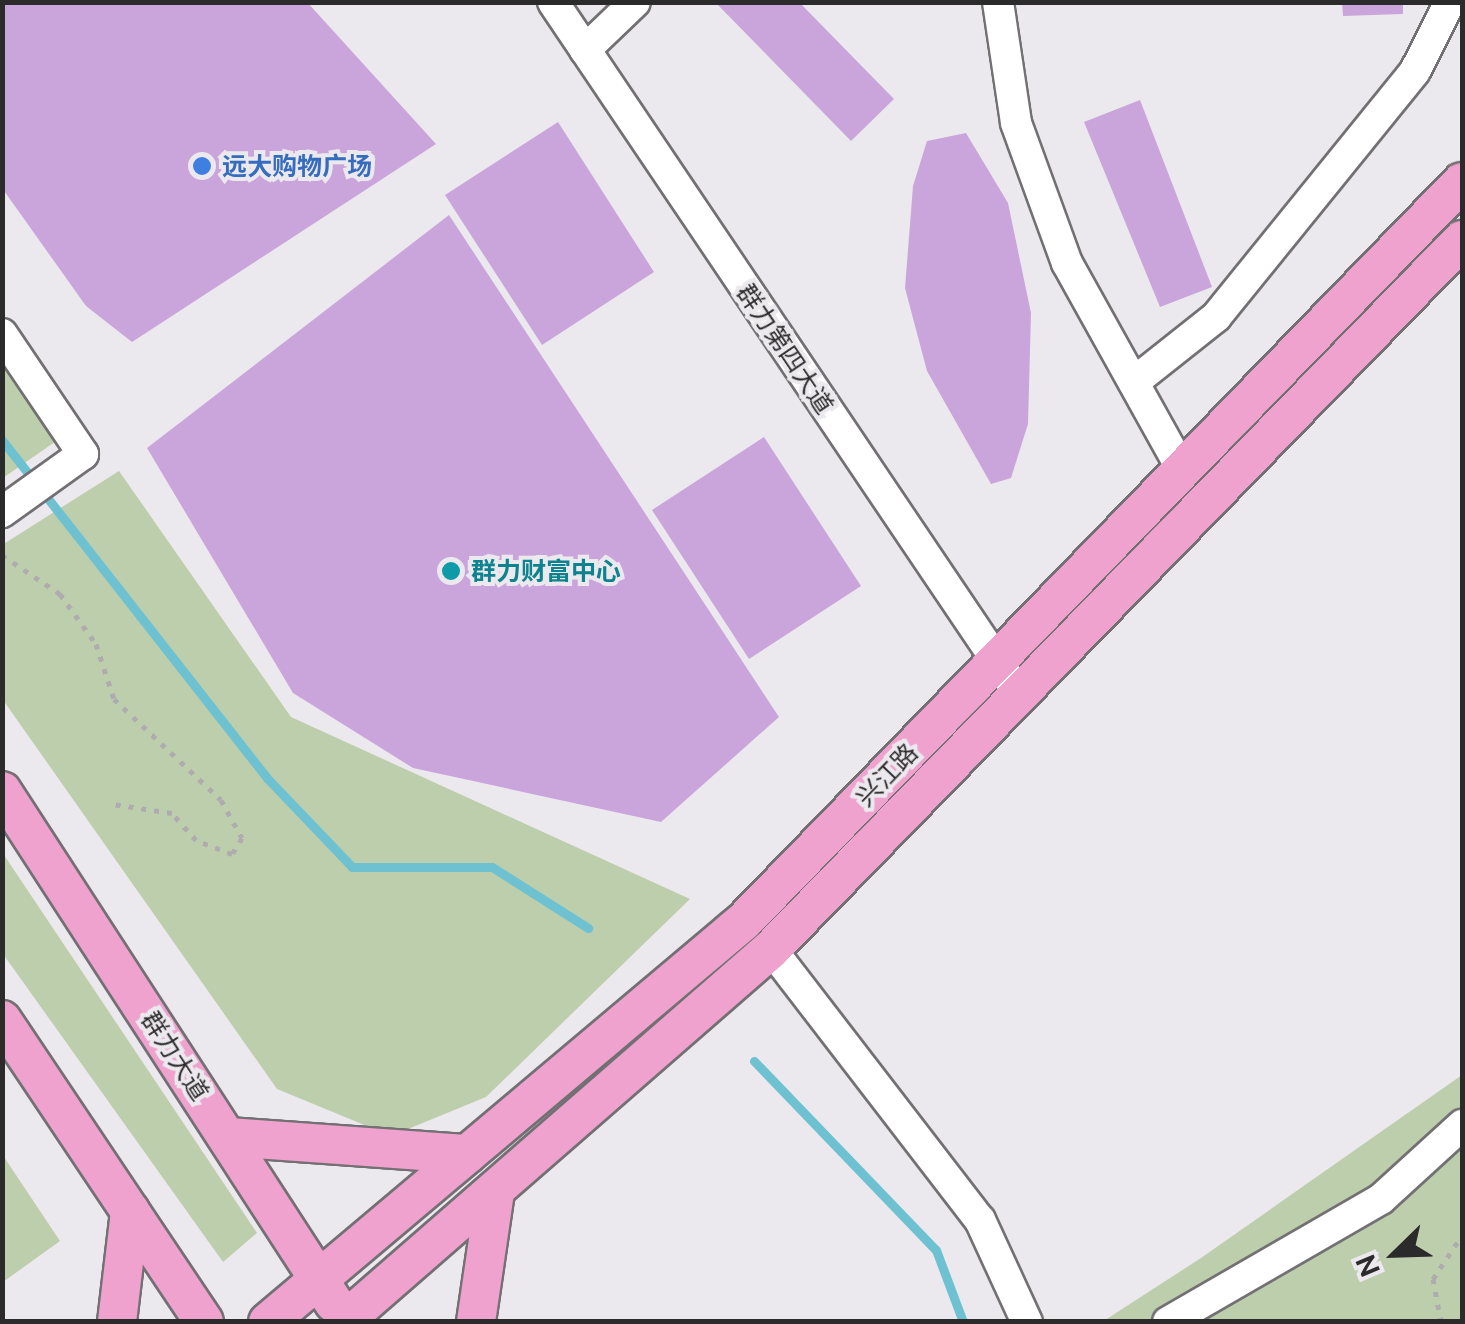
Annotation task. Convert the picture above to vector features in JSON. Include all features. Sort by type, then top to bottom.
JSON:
[{"type":"main road","name":"兴江路","points":[[268,1322],[468,1154],[771,949],[1008,679],[1183,470],[1462,182]]},
{"type":"main road","name":"兴江路","points":[[345,1321],[495,1190],[636,1043],[744,921],[1008,679],[1462,240]]},
{"type":"main road","name":"群力大道","points":[[2,791],[345,1321]]},
{"type":"main road","points":[[2,1020],[204,1322]]},
{"type":"main road","points":[[228,1137],[468,1154]]},
{"type":"main road","points":[[476,1322],[495,1190]]},
{"type":"main road","points":[[117,1322],[130,1210]]},
{"type":"street","name":"群力第四大道","points":[[553,2],[1008,679]]},
{"type":"street","points":[[585,50],[636,2]]},
{"type":"street","points":[[998,2],[1022,141],[1068,263],[1183,470]]},
{"type":"street","points":[[1134,382],[1216,317],[1415,71],[1450,2]]},
{"type":"street","points":[[2,334],[82,454],[2,512]]},
{"type":"street","points":[[771,949],[980,1220],[1028,1322]]},
{"type":"street","points":[[1168,1322],[1380,1198],[1462,1124]]},
{"type":"path","points":[[2,555],[60,594],[96,644],[114,699],[221,800],[242,838],[232,854],[196,840],[172,813],[113,804]]},
{"type":"path","points":[[1441,1322],[1433,1279],[1462,1235]]},
{"type":"green space","points":[[2,348],[62,437],[3,478],[2,478]]},
{"type":"green space","points":[[119,471],[291,717],[690,899],[486,1097],[391,1136],[277,1089],[3,700],[2,545]]},
{"type":"green space","points":[[2,852],[257,1233],[223,1262],[3,954]]},
{"type":"green space","points":[[1462,1075],[1462,1321],[1102,1322],[1201,1258]]},
{"type":"green space","points":[[2,1154],[60,1241],[3,1282],[2,1282]]},
{"type":"building","name":"远大购物广场","points":[[2,2],[307,2],[436,144],[132,342],[86,306],[2,188]]},
{"type":"building","points":[[715,2],[799,2],[894,99],[851,141]]},
{"type":"building","points":[[1342,2],[1403,2],[1403,14],[1343,16]]},
{"type":"building","points":[[1140,100],[1212,287],[1160,307],[1084,122]]},
{"type":"building","points":[[558,122],[654,272],[542,345],[445,195]]},
{"type":"building","points":[[966,133],[1008,203],[1031,313],[1028,424],[1011,478],[991,484],[927,371],[905,288],[913,186],[927,141]]},
{"type":"building","name":"群力财富中心","points":[[449,215],[779,717],[661,822],[413,768],[293,693],[147,448]]},
{"type":"building","points":[[764,437],[861,586],[749,659],[652,510]]},
{"type":"waterway","points":[[2,440],[267,778],[352,867],[492,867],[588,928]]},
{"type":"waterway","points":[[754,1061],[936,1250],[963,1322]]},
{"type":"place","name":"远大购物广场","points":[[202,166]]},
{"type":"place","name":"群力财富中心","points":[[451,571]]}]
